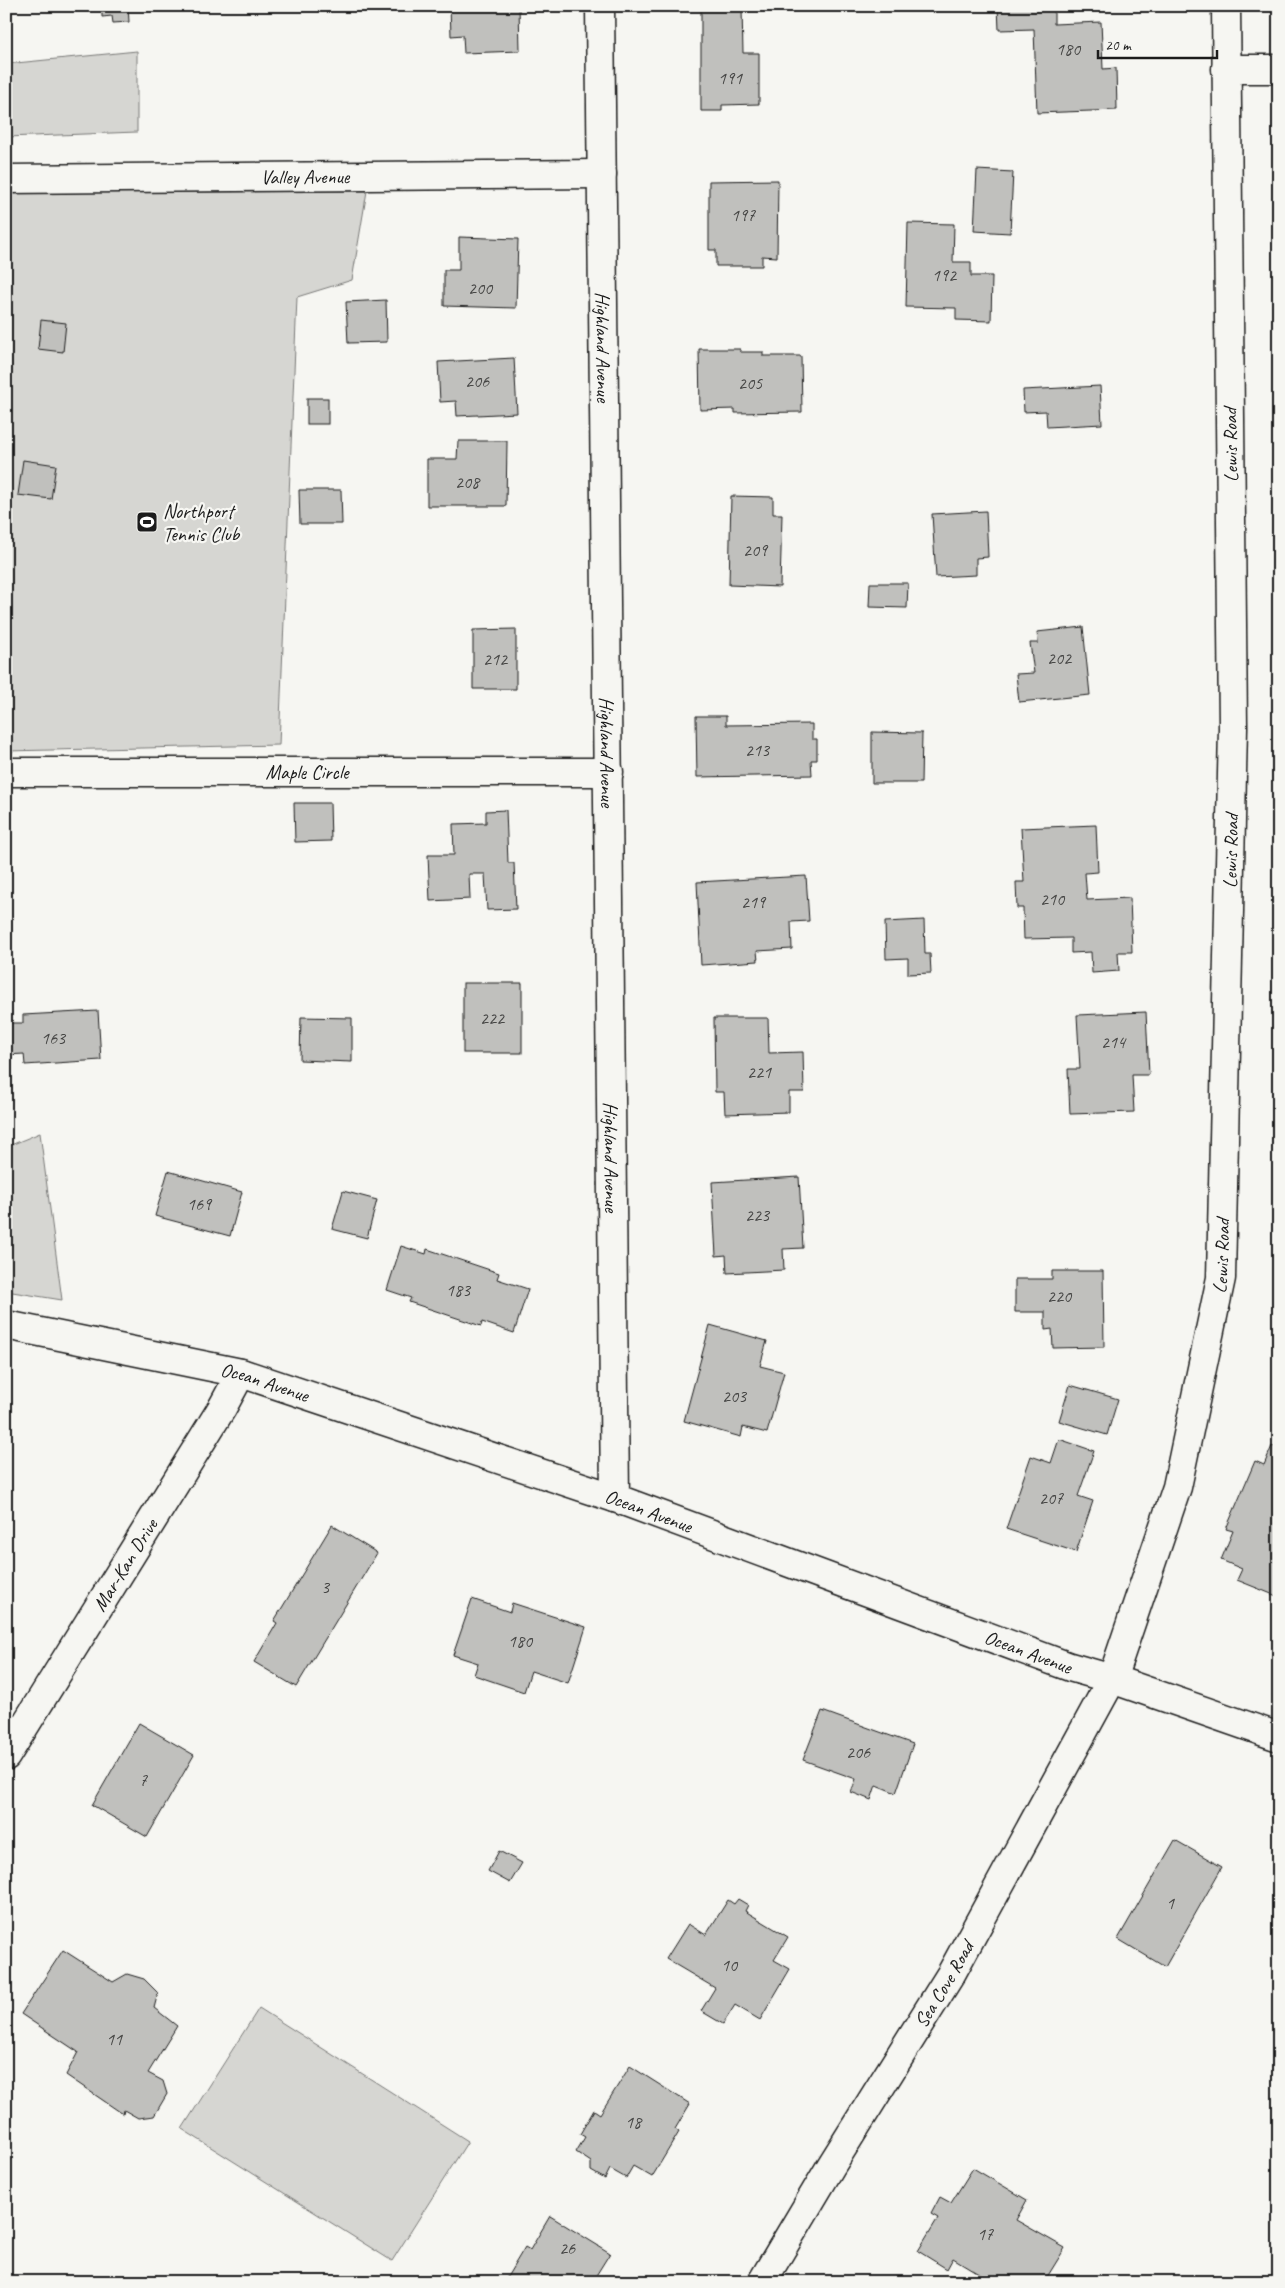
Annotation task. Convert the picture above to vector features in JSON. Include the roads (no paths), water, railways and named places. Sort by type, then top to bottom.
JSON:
[{"type":"street","name":"Highland Avenue","points":[[600,6],[615,1498]]},
{"type":"street","name":"Lewis Road","points":[[1112,1679],[1177,1487],[1222,1278],[1233,728],[1226,6]]},
{"type":"street","points":[[1226,69],[1279,69]]},
{"type":"street","name":"Valley Avenue","points":[[6,180],[602,174]]},
{"type":"street","name":"Maple Circle","points":[[6,772],[609,772]]},
{"type":"street","name":"Ocean Avenue","points":[[6,1325],[241,1373],[615,1498],[1070,1667],[1112,1679],[1279,1737]]},
{"type":"street","name":"Mar-Kan Drive","points":[[6,1756],[222,1408],[241,1373]]},
{"type":"street","name":"Sea Cove Road","points":[[762,2282],[836,2158],[951,1974],[1112,1679]]},
{"type":"place","name":"Northport Tennis Club","points":[[147,522]]}]
